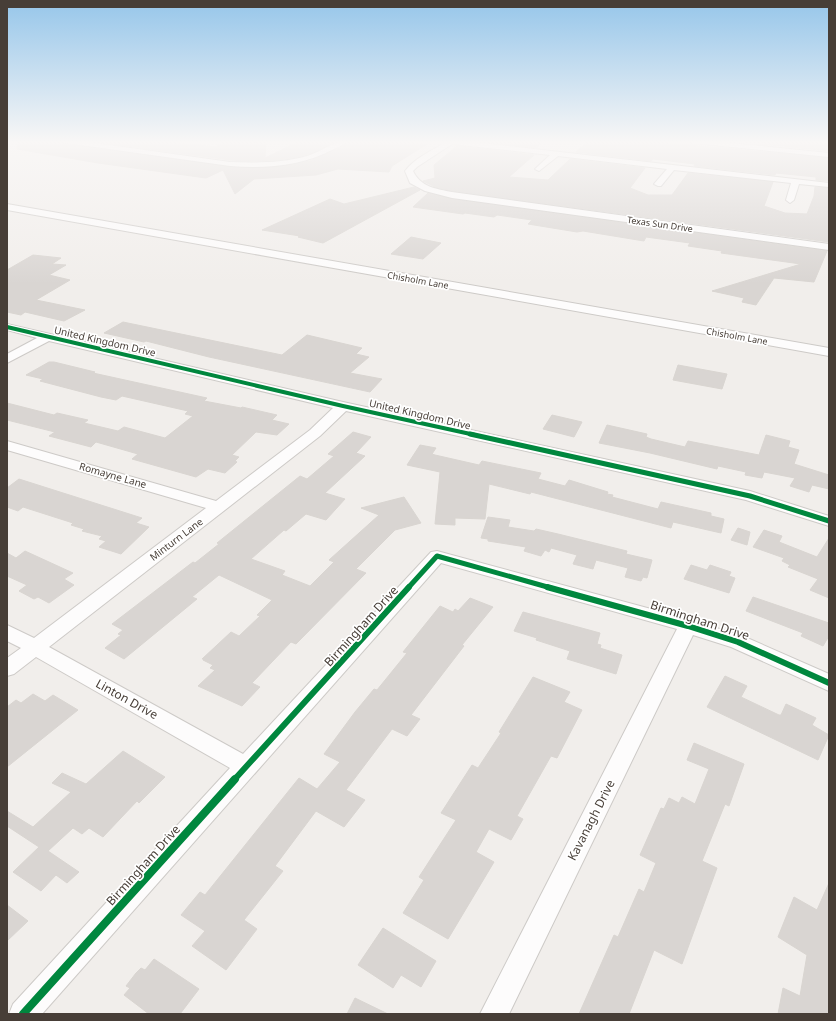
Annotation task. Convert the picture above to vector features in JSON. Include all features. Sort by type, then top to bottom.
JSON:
[{"type":"street","name":"Texas Sun Drive","points":[[427,189],[452,195],[829,247]]},
{"type":"street","points":[[790,200],[794,189]]},
{"type":"street","name":"Chisholm Lane","points":[[7,208],[829,352]]},
{"type":"street","name":"United Kingdom Drive","points":[[7,327],[343,406],[750,496],[829,520]]},
{"type":"street","points":[[7,359],[46,337]]},
{"type":"street","name":"Minturn Lane","points":[[7,669],[315,433],[343,406]]},
{"type":"street","name":"Romayne Lane","points":[[7,445],[219,506]]},
{"type":"street","name":"Birmingham Drive","points":[[23,1014],[246,766],[438,556],[688,626],[738,642],[829,683]]},
{"type":"street","name":"Kavanagh Drive","points":[[494,1014],[688,626]]},
{"type":"street","name":"Linton Drive","points":[[7,632],[246,766]]},
{"type":"building","points":[[232,189],[242,189],[235,194]]},
{"type":"building","points":[[407,189],[420,190],[323,243],[298,237],[300,236],[262,230],[330,199],[344,204]]},
{"type":"building","points":[[442,189],[632,189],[648,195],[672,195],[677,189],[771,189],[764,206],[785,213],[807,214],[814,196],[815,189],[829,189],[829,242]]},
{"type":"building","points":[[428,193],[452,199],[827,251],[814,282],[774,278],[756,305],[742,302],[744,298],[712,291],[801,264],[721,253],[722,251],[688,246],[690,243],[646,237],[644,241],[528,224],[532,220],[497,215],[494,217],[463,214],[413,207]]},
{"type":"building","points":[[411,237],[441,243],[423,259],[391,254]]},
{"type":"building","points":[[33,255],[61,258],[52,264],[66,265],[49,275],[70,280],[36,300],[85,310],[64,321],[25,312],[21,315],[7,312],[7,270]]},
{"type":"building","points":[[123,322],[282,355],[307,335],[362,348],[356,354],[369,357],[350,373],[382,379],[370,392],[209,357],[146,341],[144,342],[104,333]]},
{"type":"building","points":[[49,362],[207,398],[204,401],[242,407],[277,415],[272,420],[289,424],[277,435],[256,432],[232,455],[239,457],[235,461],[237,462],[225,473],[208,469],[196,477],[132,459],[138,454],[96,442],[91,447],[49,436],[55,432],[7,420],[7,403],[54,415],[57,413],[88,420],[84,423],[118,431],[124,427],[165,438],[193,416],[185,414],[188,411],[122,396],[116,400],[101,397],[40,381],[43,379],[26,375]]},
{"type":"building","points":[[678,365],[727,374],[722,389],[673,380]]},
{"type":"building","points":[[552,415],[582,422],[574,437],[543,429]]},
{"type":"building","points":[[607,425],[647,434],[646,437],[651,439],[685,447],[688,441],[759,455],[766,435],[790,441],[788,447],[799,450],[794,464],[829,475],[829,489],[812,485],[809,492],[790,486],[795,478],[764,472],[762,478],[745,475],[746,472],[718,466],[717,469],[650,453],[599,443]]},
{"type":"building","points":[[353,432],[371,437],[356,453],[365,456],[325,493],[345,499],[326,520],[306,514],[286,531],[284,530],[251,559],[285,571],[282,575],[310,586],[334,562],[329,560],[379,515],[361,508],[404,497],[421,523],[395,530],[356,569],[366,573],[296,644],[291,642],[252,683],[260,687],[242,706],[198,686],[215,670],[210,668],[213,665],[202,659],[231,632],[239,636],[260,616],[257,615],[272,600],[219,575],[192,597],[197,599],[124,659],[105,648],[121,635],[118,634],[123,630],[112,624],[193,562],[195,563],[219,544],[217,543],[300,476],[307,479],[334,456],[328,454]]},
{"type":"building","points":[[420,445],[436,448],[432,454],[435,455],[479,465],[482,461],[541,473],[538,479],[565,486],[569,480],[608,492],[607,494],[613,495],[612,497],[658,509],[661,502],[711,513],[711,516],[724,519],[721,533],[673,522],[671,528],[531,492],[530,494],[489,484],[485,519],[455,518],[455,525],[435,524],[440,472],[407,465]]},
{"type":"building","points":[[19,479],[142,518],[136,523],[149,527],[121,554],[99,547],[106,541],[99,539],[102,536],[82,531],[84,529],[71,525],[73,523],[23,507],[18,511],[7,507],[7,488]]},
{"type":"building","points":[[488,517],[510,520],[508,527],[534,531],[536,529],[558,534],[627,551],[626,554],[652,560],[647,578],[643,577],[641,581],[625,577],[628,568],[596,560],[593,569],[573,564],[577,555],[551,548],[549,552],[545,550],[541,556],[524,551],[526,547],[488,541],[488,539],[481,538]]},
{"type":"building","points":[[738,528],[750,532],[747,545],[731,540]]},
{"type":"building","points":[[764,530],[782,536],[779,542],[817,557],[829,538],[829,598],[810,590],[818,579],[788,567],[790,565],[782,561],[784,558],[753,547]]},
{"type":"building","points":[[25,551],[73,573],[64,579],[74,585],[49,603],[38,597],[34,599],[19,591],[27,585],[7,576],[7,553],[16,558]]},
{"type":"building","points":[[691,565],[707,570],[710,565],[731,572],[729,576],[735,578],[729,593],[684,579]]},
{"type":"building","points":[[753,597],[829,623],[829,636],[823,646],[801,636],[803,633],[746,611]]},
{"type":"building","points":[[470,598],[493,607],[462,645],[464,646],[411,715],[420,719],[407,736],[392,729],[346,790],[365,800],[344,827],[316,811],[275,866],[283,871],[244,920],[257,929],[226,970],[192,946],[205,931],[181,915],[200,892],[205,895],[299,778],[317,789],[340,762],[324,754],[355,712],[374,689],[377,690],[407,653],[403,652],[440,606],[453,612],[455,609],[458,611]]},
{"type":"building","points":[[523,612],[600,633],[597,644],[601,645],[600,648],[622,655],[616,674],[567,659],[570,651],[514,631]]},
{"type":"building","points":[[725,676],[747,686],[741,697],[779,715],[781,715],[786,704],[816,718],[812,725],[829,735],[818,760],[707,707]]},
{"type":"building","points":[[533,677],[570,692],[564,702],[582,710],[557,758],[551,756],[517,816],[523,819],[511,840],[489,829],[476,852],[494,862],[448,939],[403,913],[424,880],[419,877],[456,820],[441,813],[472,765],[478,768],[501,733],[499,732]]},
{"type":"building","points":[[33,694],[45,701],[53,695],[78,710],[7,767],[7,707],[16,700],[21,703]]},
{"type":"building","points":[[694,743],[744,764],[729,806],[725,804],[702,861],[717,868],[682,964],[654,950],[629,1014],[579,1014],[614,935],[618,937],[639,889],[644,892],[656,863],[640,855],[661,808],[664,809],[669,798],[679,803],[682,797],[695,804],[709,769],[687,760]]},
{"type":"building","points":[[123,751],[165,777],[139,803],[137,801],[103,837],[89,828],[82,834],[73,828],[48,851],[79,872],[67,883],[56,875],[41,891],[13,872],[39,847],[7,826],[7,811],[33,827],[71,792],[52,783],[62,773],[86,784]]},
{"type":"building","points":[[829,883],[829,1014],[778,1014],[783,988],[800,996],[807,955],[778,937],[794,897],[817,910]]},
{"type":"building","points":[[7,905],[28,921],[7,941]]},
{"type":"building","points":[[383,928],[436,961],[421,987],[401,975],[393,988],[358,965]]},
{"type":"building","points":[[154,959],[199,989],[180,1014],[149,1014],[124,995],[130,988],[126,986],[136,973],[141,968],[145,970]]},
{"type":"building","points":[[355,998],[388,1014],[347,1014]]},
{"type":"cycle path","points":[[7,327],[343,406],[750,496],[829,521]]},
{"type":"cycle path","points":[[23,1014],[437,556],[688,626],[738,642],[829,683]]}]
